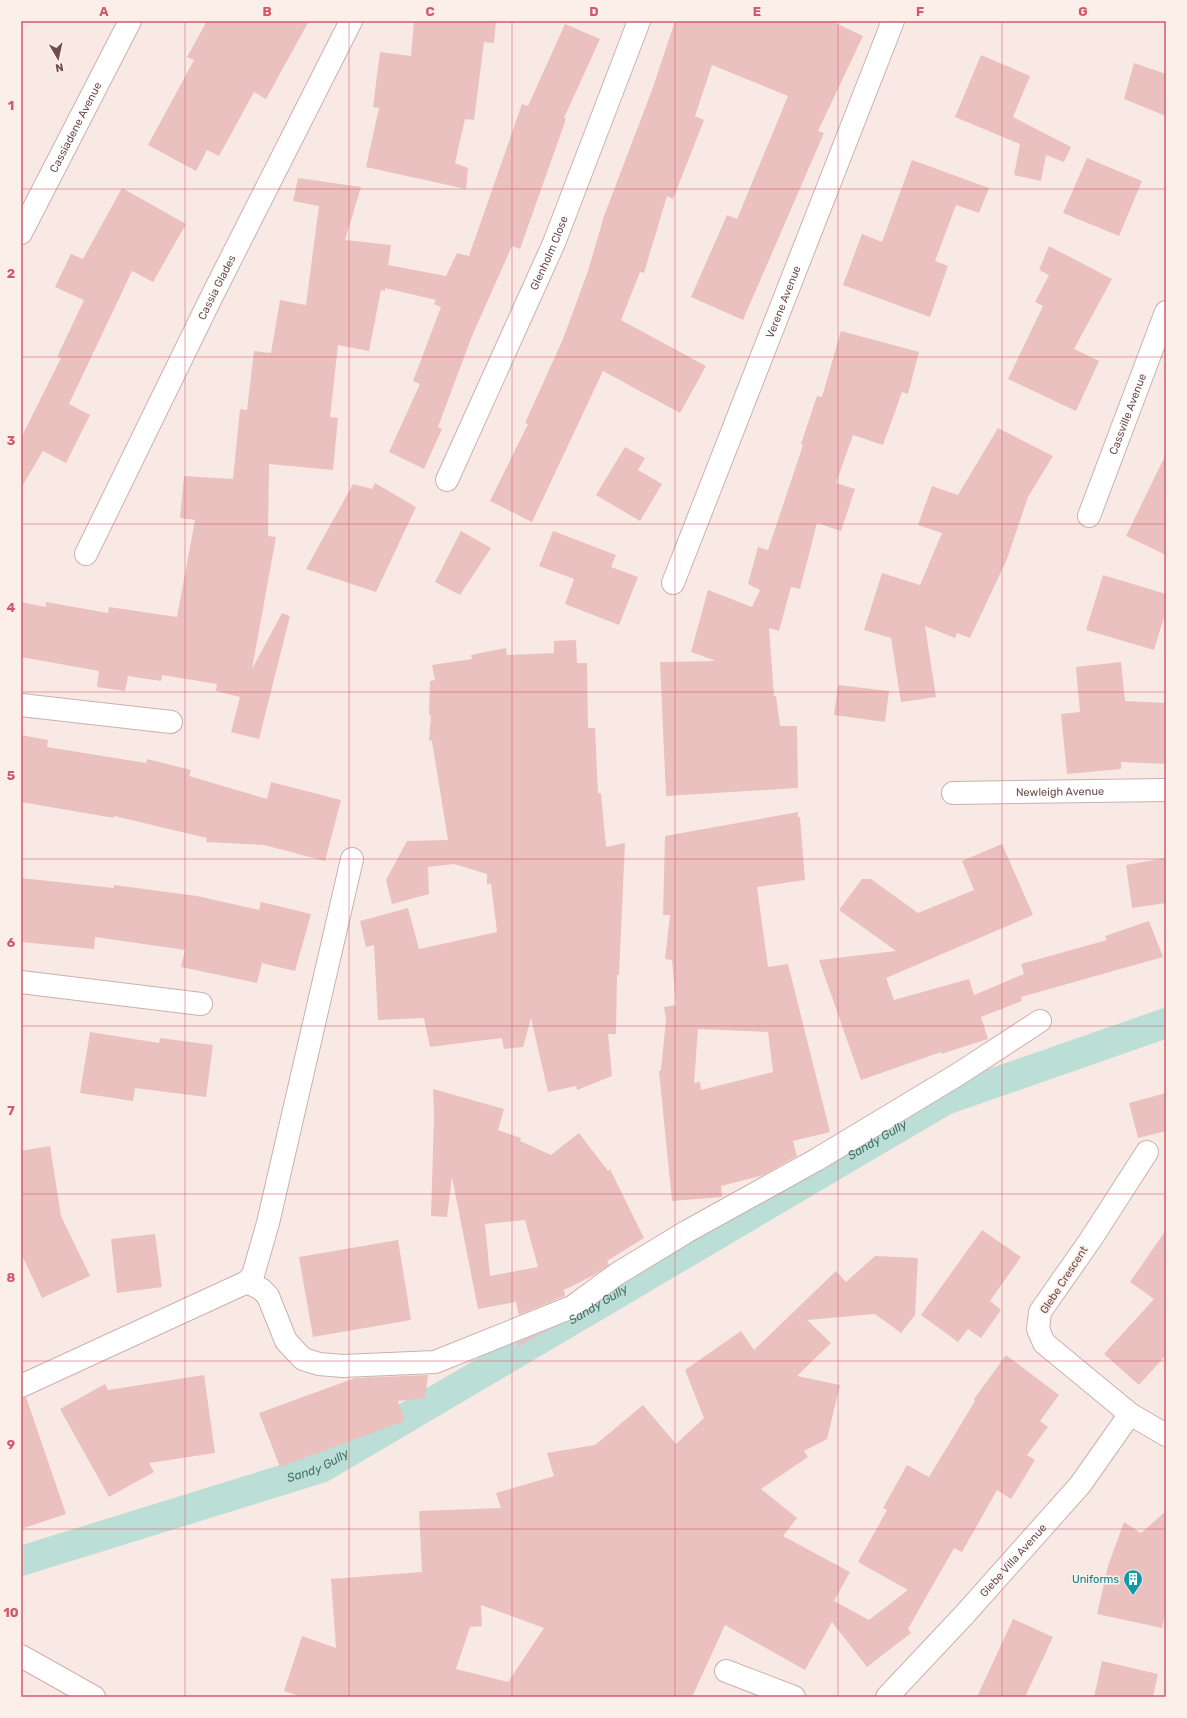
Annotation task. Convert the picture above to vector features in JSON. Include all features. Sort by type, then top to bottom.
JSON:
[{"type":"street","name":"Cassiadene Avenue","points":[[21,233],[130,21]]},
{"type":"street","name":"Cassia Glades","points":[[86,554],[212,296],[351,21]]},
{"type":"street","name":"Glenholm Close","points":[[447,480],[554,244],[639,21]]},
{"type":"street","name":"Verene Avenue","points":[[673,583],[893,21]]},
{"type":"street","name":"Cassville Avenue","points":[[1089,516],[1166,312]]},
{"type":"street","points":[[21,705],[171,722]]},
{"type":"street","name":"Newleigh Avenue","points":[[953,793],[1166,790]]},
{"type":"street","points":[[21,1386],[247,1282],[253,1275],[268,1223],[352,859]]},
{"type":"street","points":[[21,982],[201,1004]]},
{"type":"street","points":[[247,1282],[268,1296],[286,1341],[303,1359],[319,1364],[343,1366],[435,1362],[572,1307],[617,1274],[686,1232],[816,1160],[957,1075],[1040,1021]]},
{"type":"street","name":"Glebe Crescent","points":[[1147,1152],[1091,1239],[1040,1312],[1038,1329],[1044,1343],[1130,1414],[1166,1435]]},
{"type":"street","name":"Glebe Villa Avenue","points":[[887,1697],[965,1614],[1080,1486],[1130,1414]]},
{"type":"street","points":[[21,1656],[94,1697]]},
{"type":"street","points":[[726,1671],[794,1697]]},
{"type":"building","points":[[207,21],[309,21],[266,99],[254,92],[219,156],[207,150],[196,171],[148,145],[194,60],[187,57]]},
{"type":"building","points":[[414,21],[496,21],[494,43],[484,42],[474,120],[465,119],[455,163],[468,168],[466,189],[366,167],[379,108],[373,107],[380,52],[411,56]]},
{"type":"building","points":[[675,21],[831,21],[863,36],[818,131],[824,133],[743,320],[691,297],[727,215],[737,219],[788,96],[712,65],[695,116],[704,120],[673,199],[667,196],[644,273],[640,272],[621,320],[706,366],[680,413],[603,371],[532,522],[490,501],[528,424],[525,423],[563,339],[588,271],[604,216],[652,90]]},
{"type":"building","points":[[565,24],[600,39],[564,118],[566,119],[520,249],[512,246],[472,336],[438,427],[442,429],[424,469],[389,452],[420,384],[413,381],[441,307],[434,304],[436,300],[385,288],[385,291],[381,290],[369,351],[338,345],[330,417],[338,418],[333,470],[269,464],[268,536],[276,537],[252,669],[282,613],[290,616],[259,739],[231,732],[240,697],[216,691],[217,684],[162,675],[161,681],[128,676],[125,691],[97,687],[99,671],[21,657],[21,602],[46,607],[46,602],[108,613],[109,607],[177,617],[195,520],[180,518],[184,476],[233,479],[240,409],[247,410],[254,351],[271,353],[280,300],[306,305],[319,206],[293,201],[298,178],[361,187],[345,240],[391,245],[388,265],[446,276],[457,253],[469,256],[522,104],[528,106]]},
{"type":"building","points":[[981,55],[1030,76],[1013,117],[1071,147],[1064,162],[1046,155],[1041,181],[1014,175],[1020,144],[955,117]]},
{"type":"building","points":[[1134,63],[1166,74],[1166,116],[1124,99]]},
{"type":"building","points":[[1087,158],[1142,181],[1119,236],[1063,213]]},
{"type":"building","points":[[912,160],[989,188],[979,213],[956,205],[935,261],[948,266],[930,317],[843,285],[862,234],[882,242]]},
{"type":"building","points":[[122,188],[186,224],[153,282],[132,271],[69,404],[90,415],[66,463],[43,451],[21,488],[21,438],[61,358],[57,357],[84,300],[55,287],[71,254],[83,259]]},
{"type":"building","points":[[1049,246],[1112,279],[1074,349],[1099,361],[1076,411],[1008,379],[1043,306],[1035,302],[1049,275],[1039,270]]},
{"type":"building","points":[[841,331],[919,352],[908,394],[902,392],[883,445],[853,435],[836,483],[855,489],[841,531],[817,523],[800,589],[791,587],[779,631],[769,628],[774,696],[776,696],[780,726],[797,726],[798,788],[666,796],[660,662],[716,661],[691,652],[708,590],[752,607],[760,590],[748,584],[758,547],[768,550],[803,445],[801,444],[817,396],[822,397]]},
{"type":"building","points":[[998,428],[1053,456],[1028,497],[1007,559],[970,638],[957,633],[955,638],[925,626],[936,697],[901,702],[891,638],[864,630],[882,573],[920,585],[942,533],[918,525],[932,486],[958,495]]},
{"type":"building","points":[[625,447],[645,458],[638,470],[662,484],[640,521],[596,495]]},
{"type":"building","points":[[1166,454],[1166,555],[1126,536]]},
{"type":"building","points":[[375,483],[416,507],[376,592],[306,569],[353,484],[372,489]]},
{"type":"building","points":[[461,531],[491,548],[460,595],[435,582]]},
{"type":"building","points":[[553,531],[616,555],[611,567],[638,577],[619,625],[565,604],[574,579],[539,566]]},
{"type":"building","points":[[1103,575],[1166,594],[1166,611],[1154,650],[1086,630]]},
{"type":"building","points":[[576,640],[577,663],[587,663],[588,728],[595,728],[598,793],[601,793],[606,847],[625,843],[619,975],[617,975],[616,1034],[608,1034],[612,1076],[577,1090],[576,1086],[548,1092],[531,1018],[523,1047],[504,1049],[502,1038],[430,1047],[424,1018],[378,1020],[374,945],[366,947],[360,921],[408,908],[419,949],[497,932],[491,884],[487,884],[487,874],[454,864],[428,867],[429,894],[392,904],[386,880],[407,841],[448,840],[432,741],[429,740],[431,715],[429,715],[430,681],[435,680],[432,665],[472,659],[471,655],[506,648],[507,655],[554,653],[554,641]]},
{"type":"building","points":[[1121,662],[1125,701],[1166,703],[1166,764],[1121,762],[1121,769],[1067,774],[1061,714],[1080,712],[1076,667]]},
{"type":"building","points":[[838,685],[889,691],[885,722],[834,715]]},
{"type":"building","points":[[21,735],[48,740],[47,747],[146,763],[147,759],[191,770],[189,776],[267,799],[271,782],[341,800],[325,861],[264,845],[206,842],[207,838],[114,816],[114,818],[21,802]]},
{"type":"building","points":[[798,812],[798,817],[800,817],[805,880],[757,887],[768,967],[788,964],[830,1132],[793,1141],[797,1156],[764,1175],[721,1186],[722,1197],[672,1201],[659,1071],[661,1070],[666,1019],[664,1007],[676,1005],[672,960],[665,959],[670,915],[663,915],[665,836]],"holes":[[[698,1029],[768,1032],[773,1072],[701,1090],[700,1082],[694,1083]]]},
{"type":"building","points":[[1002,844],[1033,915],[886,978],[894,1000],[969,979],[974,995],[1024,974],[1021,964],[1107,940],[1105,936],[1149,921],[1163,957],[1021,997],[1022,1001],[981,1017],[988,1039],[941,1054],[941,1052],[861,1080],[819,960],[896,951],[839,910],[862,879],[871,879],[918,913],[974,890],[962,861]]},
{"type":"building","points":[[1166,858],[1166,903],[1132,908],[1126,865]]},
{"type":"building","points":[[21,878],[114,888],[114,885],[197,896],[259,910],[261,902],[311,914],[295,971],[262,963],[257,983],[181,967],[185,950],[95,937],[94,949],[21,942]]},
{"type":"building","points":[[90,1032],[159,1043],[160,1038],[213,1045],[206,1097],[135,1088],[133,1101],[80,1093]]},
{"type":"building","points":[[433,1089],[504,1109],[498,1130],[521,1138],[520,1141],[551,1155],[579,1133],[608,1171],[610,1169],[644,1238],[607,1261],[609,1265],[594,1275],[564,1290],[565,1296],[519,1315],[516,1302],[478,1309],[452,1177],[447,1217],[431,1216],[434,1118]],"holes":[[[525,1220],[538,1267],[490,1276],[485,1224]]]},
{"type":"building","points":[[1166,1093],[1166,1131],[1138,1138],[1129,1103]]},
{"type":"building","points":[[50,1146],[61,1216],[90,1276],[42,1298],[21,1253],[21,1151]]},
{"type":"building","points":[[982,1230],[1021,1257],[990,1301],[1001,1310],[981,1338],[968,1329],[958,1342],[921,1315]]},
{"type":"building","points":[[1166,1230],[1166,1355],[1139,1385],[1104,1354],[1154,1299],[1130,1282]]},
{"type":"building","points":[[155,1234],[162,1287],[117,1293],[111,1239]]},
{"type":"building","points":[[398,1240],[411,1320],[313,1337],[299,1257]]},
{"type":"building","points":[[875,1256],[918,1258],[915,1315],[901,1333],[875,1314],[807,1320],[831,1343],[797,1376],[840,1385],[827,1439],[804,1451],[808,1457],[761,1489],[797,1518],[783,1536],[850,1572],[834,1601],[869,1620],[908,1590],[858,1562],[887,1510],[883,1508],[907,1465],[929,1477],[975,1401],[974,1399],[1006,1355],[1059,1395],[1040,1421],[1048,1427],[1027,1455],[1035,1460],[1011,1499],[997,1490],[962,1552],[954,1548],[908,1629],[911,1633],[867,1667],[832,1622],[805,1670],[725,1625],[692,1697],[303,1697],[284,1691],[302,1636],[336,1648],[331,1579],[422,1572],[419,1511],[501,1508],[496,1493],[554,1476],[547,1453],[595,1445],[643,1405],[676,1444],[704,1418],[685,1370],[741,1331],[754,1350],[836,1271],[846,1282]],"holes":[[[481,1605],[544,1628],[508,1682],[456,1669],[470,1627],[482,1626]]]},
{"type":"building","points":[[552,1328],[518,1347],[517,1343]]},
{"type":"building","points":[[204,1375],[215,1453],[149,1463],[154,1472],[109,1497],[60,1409],[105,1384],[108,1390]]},
{"type":"building","points":[[428,1375],[425,1398],[398,1401],[405,1421],[280,1467],[259,1413],[355,1378]]},
{"type":"building","points":[[26,1397],[66,1514],[21,1529],[21,1398]]},
{"type":"building","points":[[1166,1511],[1166,1608],[1162,1628],[1097,1614],[1108,1566],[1124,1522],[1141,1533]]},
{"type":"building","points":[[1013,1619],[1053,1637],[1025,1697],[977,1697]]},
{"type":"building","points":[[1102,1661],[1158,1674],[1153,1697],[1094,1697]]},
{"type":"waterway","name":"Sandy Gully","points":[[21,1561],[321,1468],[945,1100],[1166,1023]]},
{"type":"place","name":"Uniforms","points":[[1133,1596]]}]
